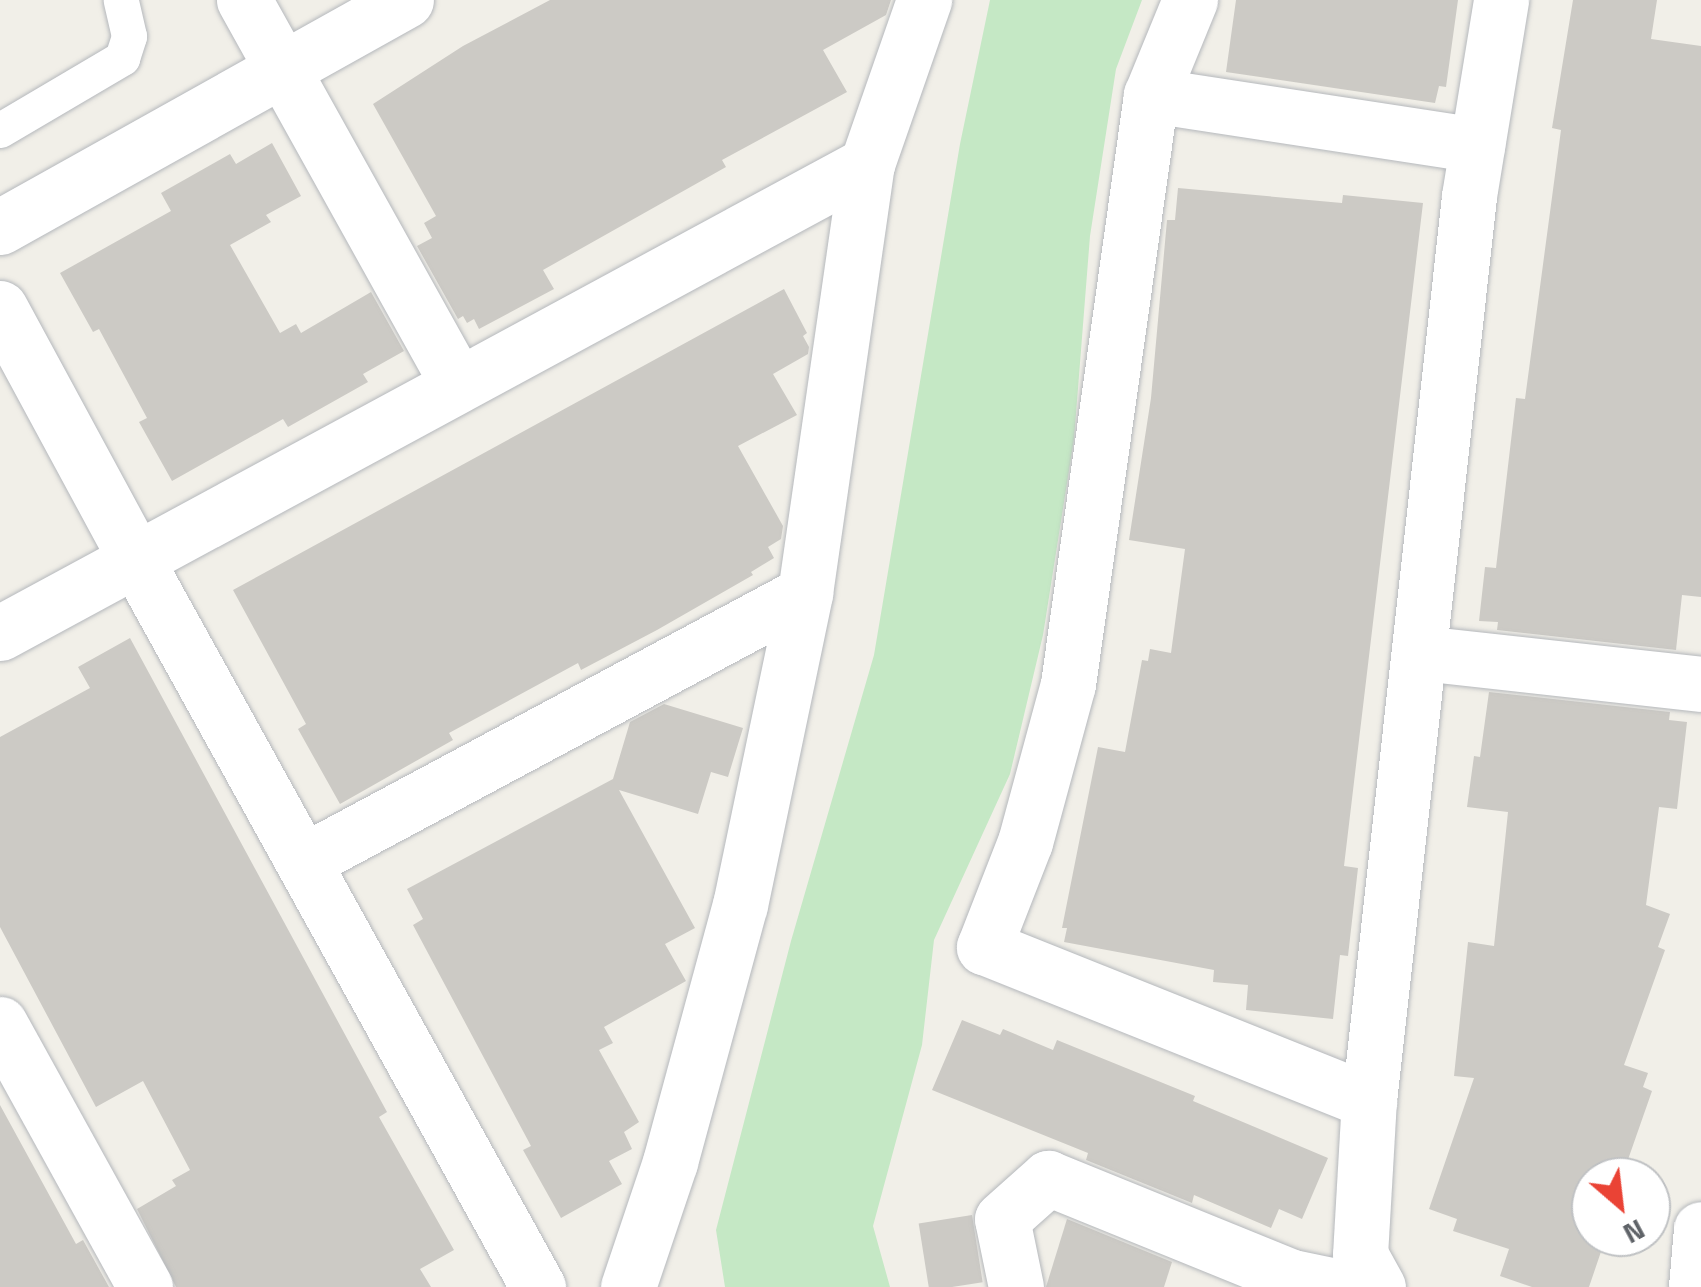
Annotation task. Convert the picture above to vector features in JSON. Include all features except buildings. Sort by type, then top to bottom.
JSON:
[{"type":"street","points":[[244,0],[458,382]]},
{"type":"street","points":[[0,228],[406,0]]},
{"type":"street","points":[[628,1287],[670,1162],[740,905],[805,593],[867,164],[924,0]]},
{"type":"street","points":[[1190,0],[1151,95],[1068,684],[1025,842],[984,946],[1369,1101]]},
{"type":"street","points":[[1378,1287],[1360,1255],[1369,1101],[1477,145],[1501,0]]},
{"type":"street","points":[[1151,95],[1477,145]]},
{"type":"street","points":[[0,633],[867,164]]},
{"type":"street","points":[[0,308],[538,1287]]},
{"type":"street","points":[[304,861],[805,593]]},
{"type":"street","points":[[1421,653],[1701,684]]},
{"type":"street","points":[[1,1029],[145,1287]]},
{"type":"street","points":[[1016,1287],[1002,1220],[1048,1178],[1292,1277],[1340,1287]]},
{"type":"street","points":[[1696,1287],[1701,1229]]},
{"type":"lane","points":[[0,130],[122,58],[129,36],[121,0]]},
{"type":"green space","points":[[990,0],[1142,0],[1116,69],[1090,236],[1074,439],[1043,635],[1010,774],[934,940],[922,1045],[873,1226],[890,1287],[725,1287],[716,1230],[791,941],[874,655],[960,144]]}]
